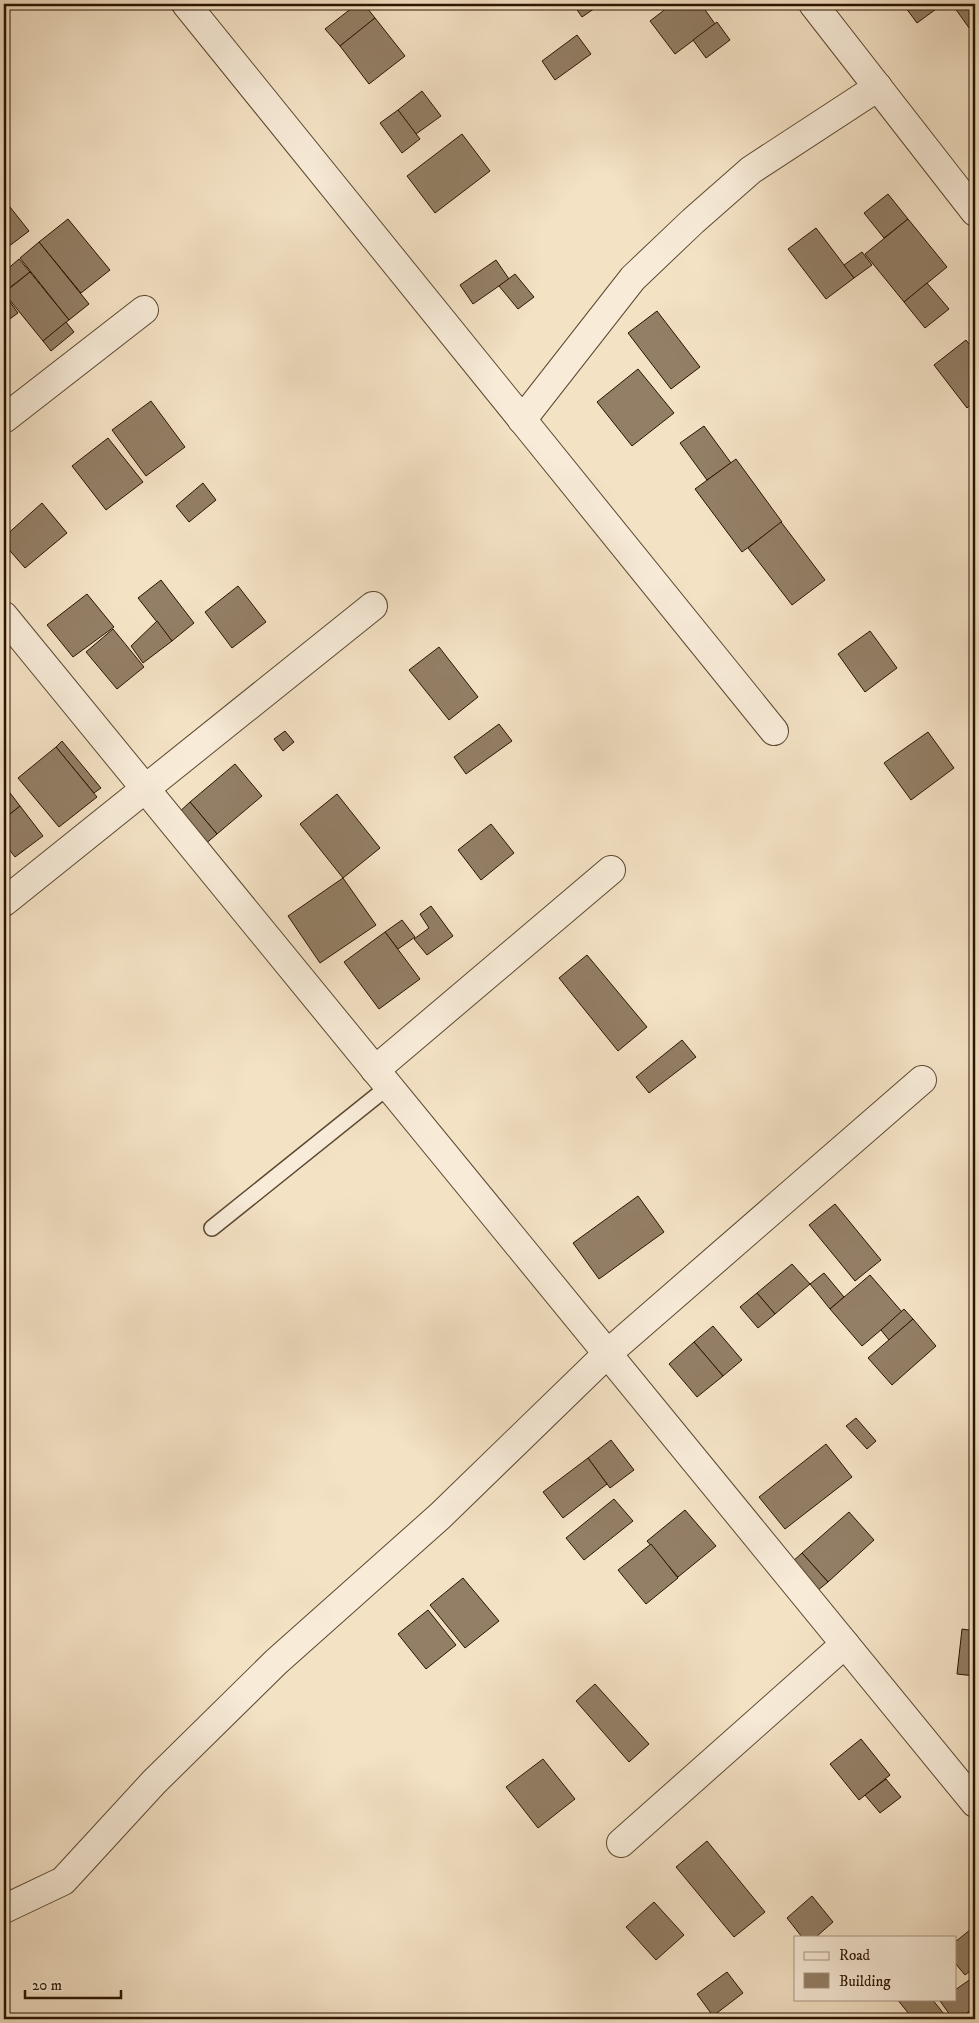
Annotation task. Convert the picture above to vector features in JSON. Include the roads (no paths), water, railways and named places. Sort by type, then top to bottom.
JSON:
[{"type":"street","points":[[186,4],[774,731]]},
{"type":"street","points":[[813,4],[975,212]]},
{"type":"street","points":[[522,420],[633,278],[686,228],[751,170],[878,88]]},
{"type":"street","points":[[4,419],[144,310]]},
{"type":"street","points":[[4,902],[373,606]]},
{"type":"street","points":[[4,616],[975,1803]]},
{"type":"street","points":[[382,1078],[611,870]]},
{"type":"street","points":[[4,1909],[62,1881],[154,1782],[269,1669],[440,1516],[607,1354],[922,1080]]},
{"type":"street","points":[[621,1843],[845,1644]]},
{"type":"lane","points":[[212,1228],[382,1078]]}]
